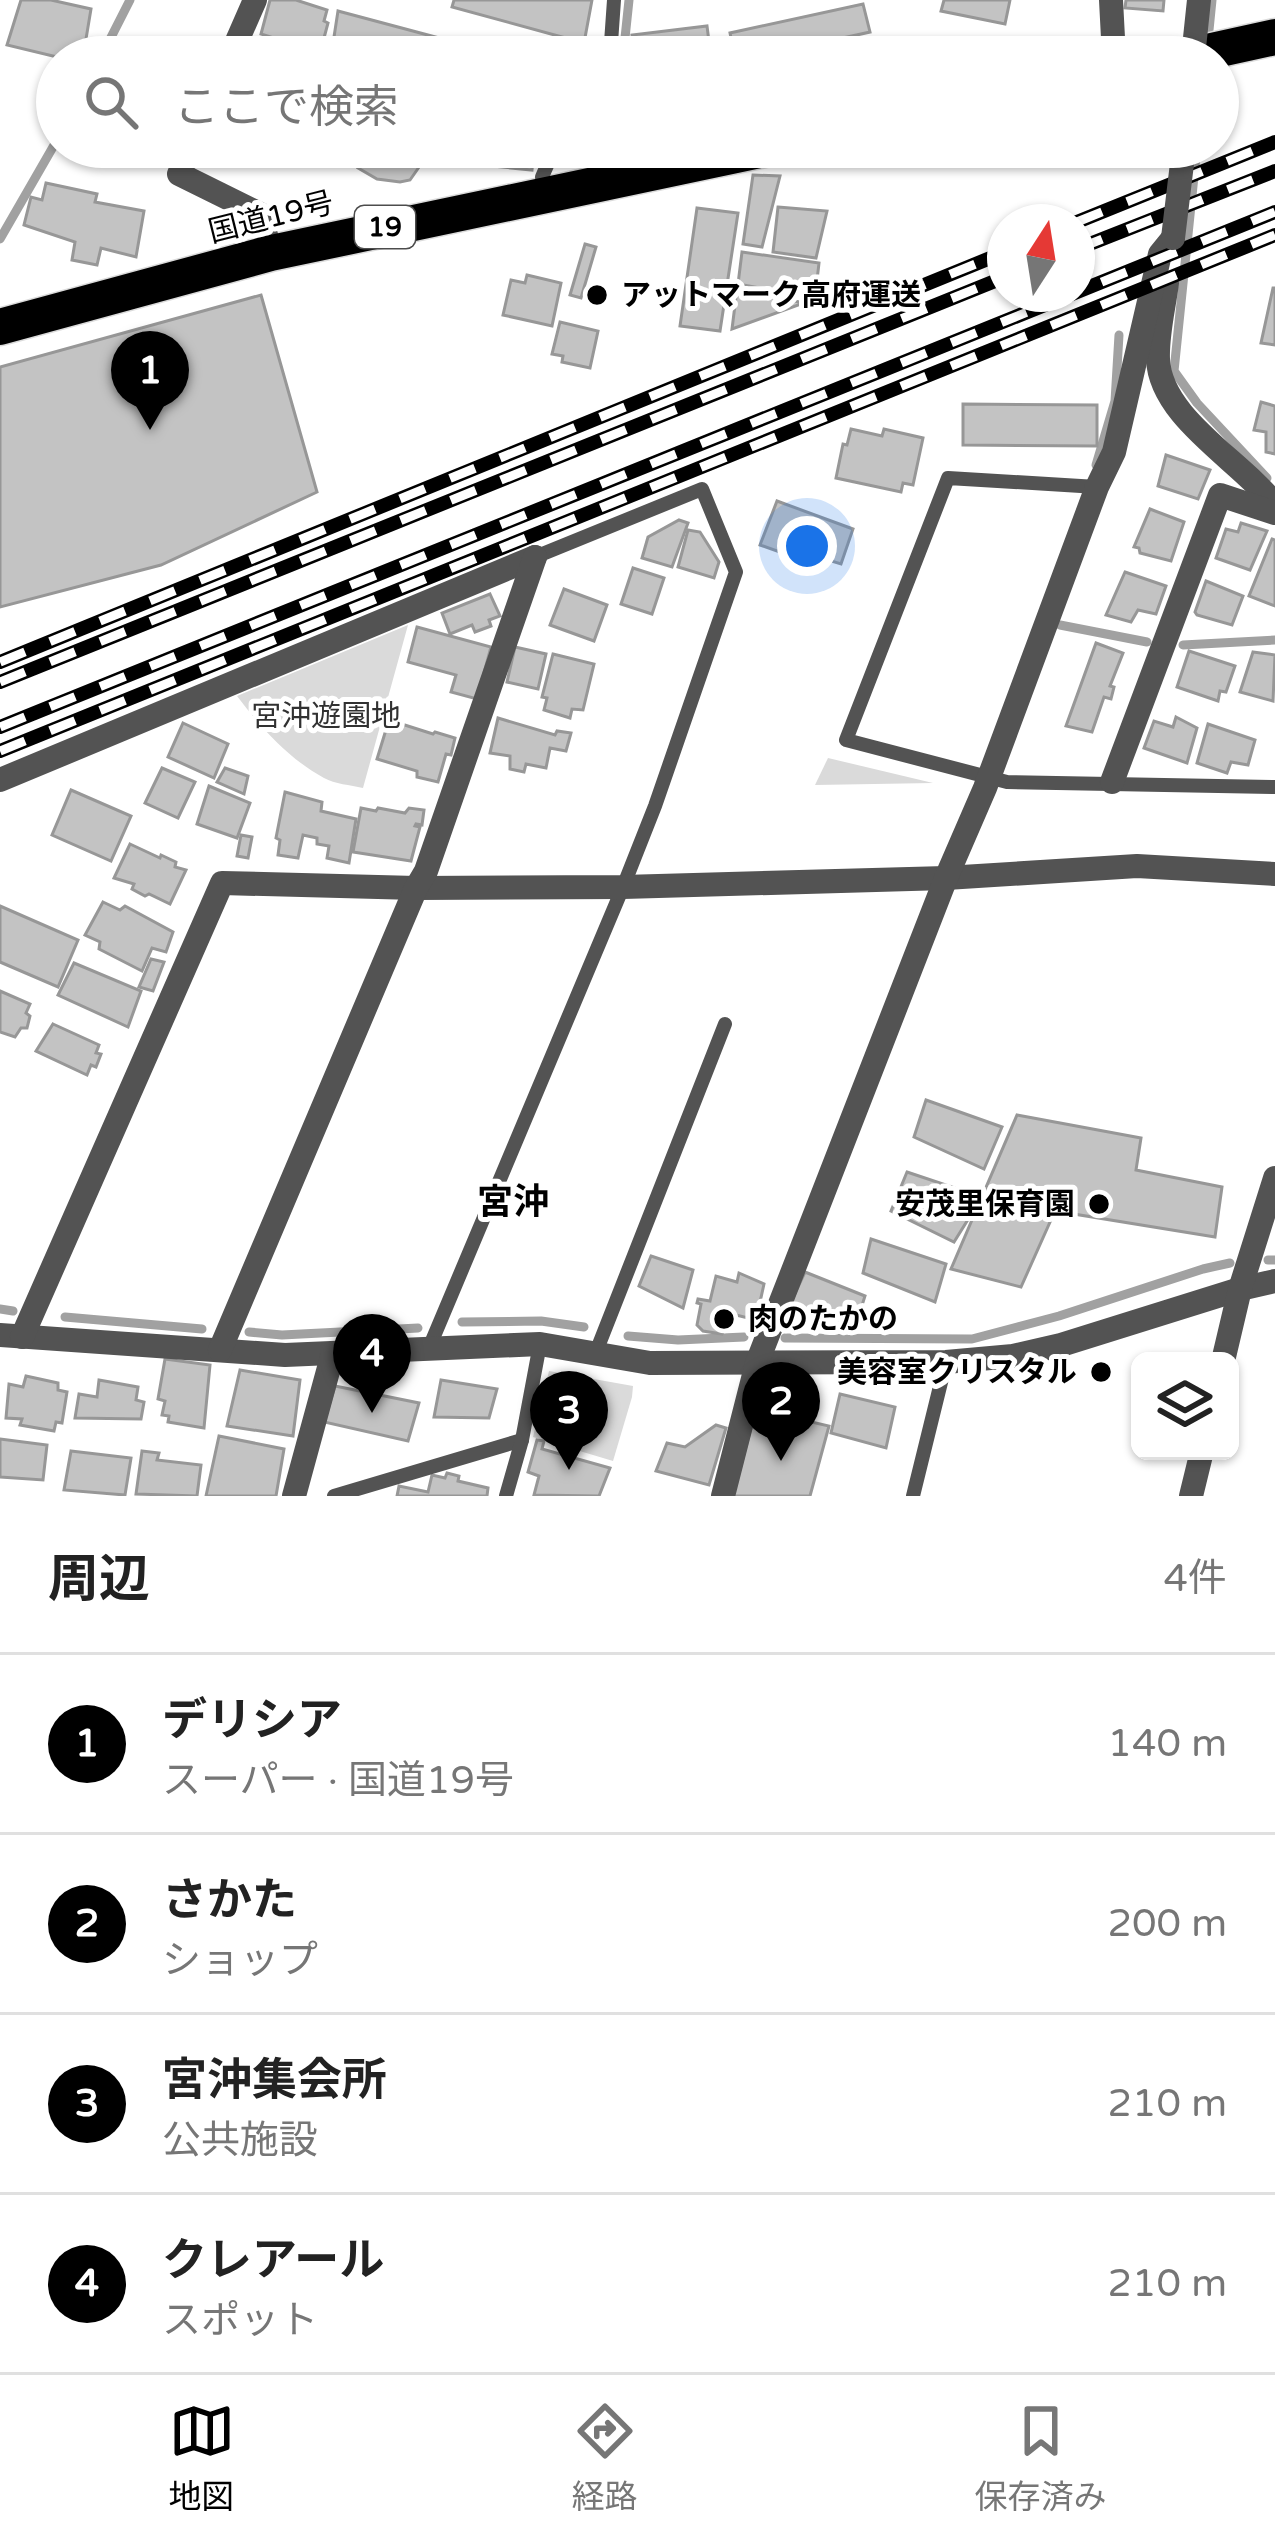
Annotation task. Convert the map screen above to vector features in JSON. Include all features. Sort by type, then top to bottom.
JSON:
[{"type":"highway","points":[[1239,45],[1275,37]]},
{"type":"highway","name":"国道19号","points":[[0,327],[271,253],[671,168]]},
{"type":"street","points":[[239,36],[255,0]]},
{"type":"street","points":[[1111,0],[1113,36]]},
{"type":"street","points":[[1192,36],[1199,0]]},
{"type":"street","points":[[182,168],[179,174],[260,214],[271,253]]},
{"type":"street","points":[[1181,168],[1158,362],[1174,403],[1210,444],[1263,490],[1275,509]]},
{"type":"street","points":[[723,1496],[757,1363],[1114,452],[1160,254],[1173,238]]},
{"type":"street","points":[[1112,782],[1220,495],[1275,509]]},
{"type":"street","points":[[0,780],[535,557]]},
{"type":"street","points":[[220,1351],[426,871],[535,557]]},
{"type":"street","points":[[1275,874],[1138,866],[946,878],[623,887],[222,883],[11,1336],[285,1355],[540,1344],[650,1364],[946,1362],[1061,1346],[1275,1281]]},
{"type":"street","points":[[1225,1352],[1275,1178]]},
{"type":"street","points":[[294,1496],[333,1353]]},
{"type":"street","points":[[1191,1496],[1200,1460]]},
{"type":"lane","points":[[611,36],[614,0]]},
{"type":"lane","points":[[544,194],[546,168]]},
{"type":"lane","points":[[1097,487],[948,478],[847,740],[1007,782],[1275,787]]},
{"type":"lane","points":[[430,1348],[655,806],[736,572],[702,489],[535,557]]},
{"type":"lane","points":[[596,1352],[724,1024]]},
{"type":"lane","points":[[506,1496],[540,1344]]},
{"type":"lane","points":[[914,1496],[946,1362]]},
{"type":"lane","points":[[334,1496],[522,1440]]},
{"type":"green space","name":"宮沖遊園地","points":[[408,625],[363,788],[328,780],[299,762],[237,696]]},
{"type":"green space","points":[[828,758],[933,783],[815,785]]},
{"type":"green space","points":[[549,1371],[633,1386],[613,1461],[533,1437]]},
{"type":"building","points":[[21,0],[51,0],[91,9],[86,36],[36,36],[36,52],[7,45]]},
{"type":"building","points":[[270,0],[296,0],[327,10],[325,36],[261,34]]},
{"type":"building","points":[[454,0],[592,0],[585,36],[558,36],[452,7]]},
{"type":"building","points":[[944,0],[1010,0],[1005,24],[941,11]]},
{"type":"building","points":[[1126,0],[1164,0],[1163,11],[1125,8]]},
{"type":"building","points":[[863,4],[870,32],[852,36],[730,33]]},
{"type":"building","points":[[338,11],[432,36],[334,36]]},
{"type":"building","points":[[707,26],[708,36],[632,36]]},
{"type":"building","points":[[358,168],[418,168],[410,180],[377,179]]},
{"type":"building","points":[[753,175],[780,176],[762,247],[743,244]]},
{"type":"building","points":[[46,183],[97,194],[95,202],[144,211],[136,257],[101,248],[97,265],[72,260],[75,242],[24,225],[31,197],[42,200]]},
{"type":"building","points":[[778,207],[827,211],[816,258],[773,252]]},
{"type":"building","points":[[697,208],[738,213],[720,331],[680,326]]},
{"type":"building","points":[[585,244],[596,247],[581,298],[570,295]]},
{"type":"building","points":[[742,252],[819,263],[815,298],[738,284]]},
{"type":"building","points":[[527,275],[561,283],[552,326],[503,315],[511,280],[525,283]]},
{"type":"building","points":[[1275,288],[1275,345],[1261,343]]},
{"type":"building","points":[[737,289],[804,303],[732,329]]},
{"type":"building","points":[[261,295],[317,492],[161,565],[0,607],[0,367]]},
{"type":"building","points":[[560,322],[598,331],[590,368],[562,362],[563,356],[552,354]]},
{"type":"building","points":[[1261,402],[1275,406],[1275,454],[1266,452],[1266,432],[1254,430]]},
{"type":"building","points":[[963,404],[1097,405],[1097,446],[963,445]]},
{"type":"building","points":[[851,429],[882,436],[884,429],[923,438],[913,485],[903,483],[901,492],[836,478]]},
{"type":"building","points":[[1166,455],[1210,470],[1198,499],[1158,486]]},
{"type":"building","points":[[777,501],[853,529],[841,564],[825,559],[822,567],[760,545]]},
{"type":"building","points":[[1150,509],[1184,522],[1171,561],[1134,547]]},
{"type":"building","points":[[679,520],[688,523],[672,567],[642,558],[648,537]]},
{"type":"building","points":[[1241,523],[1267,531],[1250,570],[1216,558],[1226,529],[1238,532]]},
{"type":"building","points":[[688,530],[700,532],[719,562],[714,578],[678,567]]},
{"type":"building","points":[[1275,540],[1275,606],[1249,596]]},
{"type":"building","points":[[633,568],[664,578],[652,614],[621,604]]},
{"type":"building","points":[[1125,572],[1166,586],[1156,614],[1138,610],[1131,622],[1106,615]]},
{"type":"building","points":[[1206,581],[1243,596],[1232,625],[1195,612]]},
{"type":"building","points":[[564,589],[607,605],[594,641],[550,625]]},
{"type":"building","points":[[490,594],[500,616],[489,620],[491,626],[475,632],[472,625],[450,634],[442,613]]},
{"type":"building","points":[[417,627],[491,647],[477,699],[451,692],[456,675],[408,662]]},
{"type":"building","points":[[1096,643],[1123,653],[1110,686],[1114,687],[1111,699],[1104,697],[1092,732],[1066,726]]},
{"type":"building","points":[[515,647],[546,654],[538,689],[507,682]]},
{"type":"building","points":[[1189,651],[1235,666],[1218,701],[1177,687]]},
{"type":"building","points":[[1253,652],[1275,655],[1273,701],[1240,692]]},
{"type":"building","points":[[553,654],[594,664],[583,710],[572,709],[570,718],[544,710],[547,698],[542,697]]},
{"type":"building","points":[[1176,717],[1197,728],[1187,763],[1144,748],[1154,721],[1173,727]]},
{"type":"building","points":[[498,718],[555,735],[557,731],[571,733],[566,751],[550,748],[546,768],[526,764],[524,772],[510,769],[510,756],[490,753]]},
{"type":"building","points":[[389,720],[455,738],[438,782],[377,759]]},
{"type":"building","points":[[183,723],[228,744],[214,778],[168,757]]},
{"type":"building","points":[[1208,724],[1255,740],[1248,765],[1231,762],[1227,773],[1197,763]]},
{"type":"building","points":[[162,768],[195,782],[178,818],[145,803]]},
{"type":"building","points":[[225,768],[248,776],[244,794],[217,782]]},
{"type":"building","points":[[209,786],[250,803],[237,838],[197,824]]},
{"type":"building","points":[[71,790],[131,816],[111,861],[52,835]]},
{"type":"building","points":[[285,792],[322,802],[321,811],[356,819],[349,863],[327,858],[329,846],[303,835],[298,858],[278,855],[280,840],[276,838]]},
{"type":"building","points":[[361,808],[405,813],[409,808],[424,810],[422,825],[415,826],[420,827],[411,861],[353,852]]},
{"type":"building","points":[[241,835],[252,837],[248,858],[237,856]]},
{"type":"building","points":[[130,844],[186,870],[170,904],[114,878]]},
{"type":"building","points":[[103,902],[120,910],[125,906],[173,932],[166,952],[152,948],[142,971],[99,949],[100,942],[85,935]]},
{"type":"building","points":[[0,906],[78,940],[58,987],[0,962]]},
{"type":"building","points":[[151,959],[164,962],[153,991],[139,987]]},
{"type":"building","points":[[74,963],[141,991],[128,1027],[58,995]]},
{"type":"building","points":[[0,991],[30,1004],[27,1028],[15,1037],[0,1032]]},
{"type":"building","points":[[53,1024],[99,1045],[96,1067],[91,1065],[87,1075],[36,1051]]},
{"type":"building","points":[[926,1100],[1002,1127],[984,1169],[914,1137]]},
{"type":"building","name":"安茂里保育園","points":[[1017,1115],[1141,1138],[1136,1170],[1222,1187],[1215,1237],[1055,1211],[1021,1287],[951,1269]]},
{"type":"building","points":[[907,1172],[982,1197],[954,1242],[891,1211]]},
{"type":"building","points":[[871,1239],[946,1264],[935,1302],[863,1273]]},
{"type":"building","points":[[651,1256],[693,1270],[683,1308],[639,1286]]},
{"type":"building","points":[[805,1272],[865,1296],[854,1331],[789,1306]]},
{"type":"building","points":[[739,1273],[764,1284],[756,1320],[732,1314],[722,1334],[703,1331],[697,1325],[698,1299],[710,1301],[716,1276],[737,1282]]},
{"type":"building","points":[[165,1359],[210,1365],[204,1428],[168,1422],[169,1416],[162,1415],[165,1401],[158,1399]]},
{"type":"building","points":[[240,1370],[300,1380],[293,1436],[227,1426]]},
{"type":"building","points":[[26,1376],[58,1383],[58,1390],[67,1392],[62,1423],[56,1422],[54,1431],[6,1418],[9,1384],[23,1387]]},
{"type":"building","points":[[99,1380],[138,1387],[136,1400],[144,1402],[141,1419],[75,1418],[79,1394],[97,1397]]},
{"type":"building","points":[[441,1380],[497,1389],[489,1418],[434,1417]]},
{"type":"building","points":[[335,1386],[419,1403],[408,1441],[324,1422]]},
{"type":"building","points":[[840,1394],[895,1407],[886,1448],[831,1433]]},
{"type":"building","points":[[756,1409],[829,1426],[810,1496],[733,1496]]},
{"type":"building","points":[[716,1425],[726,1428],[709,1485],[656,1471],[667,1443],[685,1447]]},
{"type":"building","points":[[219,1436],[284,1449],[276,1496],[206,1496]]},
{"type":"building","points":[[0,1439],[47,1445],[43,1480],[0,1477]]},
{"type":"building","points":[[537,1440],[544,1441],[542,1449],[610,1468],[599,1496],[534,1495],[539,1476],[528,1472]]},
{"type":"building","points":[[71,1451],[131,1458],[125,1495],[64,1490]]},
{"type":"building","points":[[142,1451],[159,1453],[157,1460],[201,1465],[197,1496],[136,1494]]},
{"type":"building","points":[[447,1473],[459,1476],[458,1481],[488,1488],[487,1496],[397,1496],[399,1486],[428,1492],[432,1475],[445,1478]]},
{"type":"waterway","points":[[112,36],[130,0]]},
{"type":"waterway","points":[[625,36],[629,0]]},
{"type":"waterway","points":[[1208,36],[1212,0]]},
{"type":"waterway","points":[[0,239],[41,168]]},
{"type":"waterway","points":[[1195,168],[1174,371],[1197,403],[1267,478]]},
{"type":"waterway","points":[[1096,465],[1115,401],[1119,335]]},
{"type":"waterway","points":[[1060,625],[1147,642]]},
{"type":"waterway","points":[[1183,645],[1275,640]]},
{"type":"waterway","points":[[1268,1260],[1275,1260]]},
{"type":"waterway","points":[[785,1338],[972,1339],[1230,1263]]},
{"type":"waterway","points":[[0,1309],[13,1311]]},
{"type":"waterway","points":[[65,1317],[202,1329]]},
{"type":"waterway","points":[[462,1322],[541,1321],[584,1327]]},
{"type":"waterway","points":[[249,1332],[282,1335],[418,1328]]},
{"type":"waterway","points":[[628,1336],[744,1337]]},
{"type":"railway","points":[[1239,157],[1275,142]]},
{"type":"railway","points":[[1095,215],[1211,168]]},
{"type":"railway","points":[[1095,242],[1275,171]]},
{"type":"railway","points":[[0,727],[1275,212]]},
{"type":"railway","points":[[0,751],[1275,235]]},
{"type":"railway","points":[[0,662],[987,259]]},
{"type":"railway","points":[[0,682],[987,284]]},
{"type":"place","name":"アットマーク高府運送","points":[[597,295]]},
{"type":"place","name":"デリシア","points":[[150,430]]},
{"type":"place","name":"安茂里保育園","points":[[1099,1204]]},
{"type":"place","name":"肉のたかの","points":[[724,1319]]},
{"type":"place","name":"美容室クリスタル","points":[[1101,1372]]},
{"type":"place","name":"クレアール","points":[[372,1413]]},
{"type":"place","name":"さかた","points":[[781,1461]]},
{"type":"place","name":"宮沖集会所","points":[[569,1470]]},
{"type":"district","name":"宮沖","points":[[513,1201]]}]
